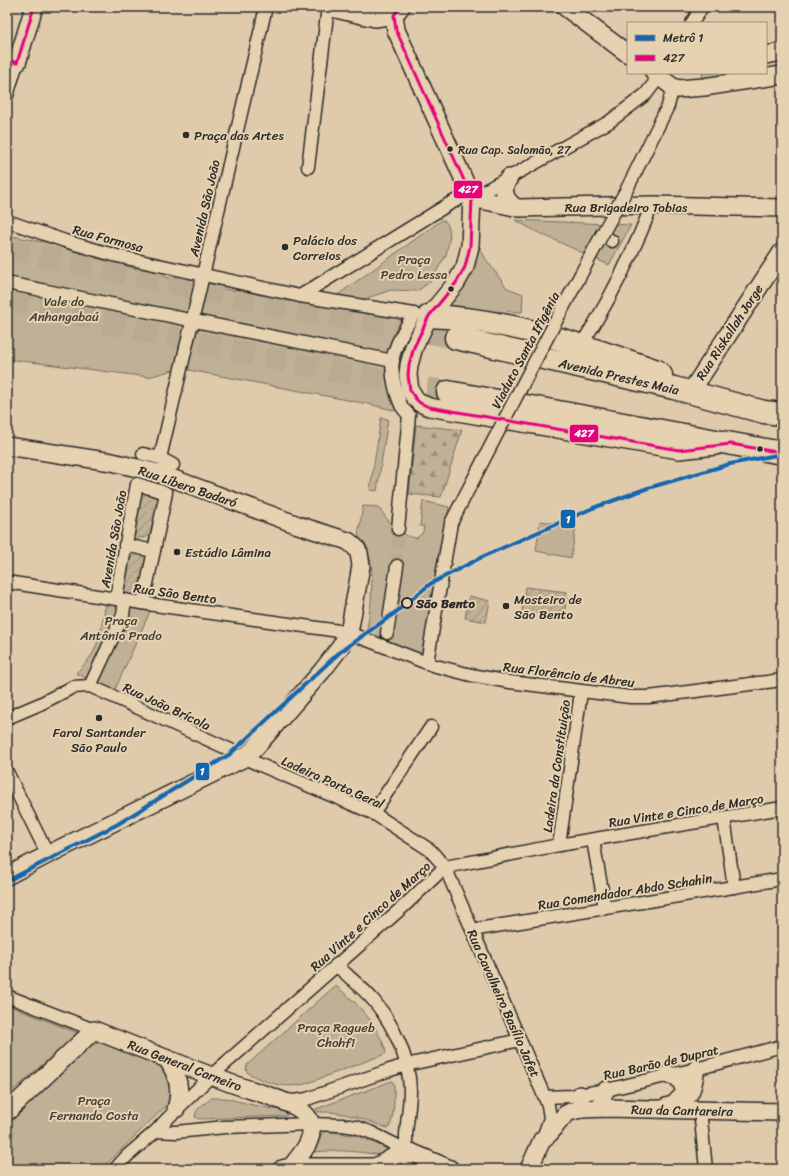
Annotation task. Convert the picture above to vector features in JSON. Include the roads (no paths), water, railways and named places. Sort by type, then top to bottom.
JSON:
[{"type":"highway","points":[[421,315],[477,320],[517,327],[581,345],[657,371],[682,390]]},
{"type":"highway","name":"Avenida Prestes Maia","points":[[456,338],[682,390],[764,412],[782,414]]},
{"type":"highway","points":[[448,392],[782,453]]},
{"type":"main road","points":[[12,66],[34,7]]},
{"type":"main road","points":[[328,7],[375,18],[398,11],[396,30],[459,169],[466,199],[470,246],[465,267],[456,283],[421,315],[408,375],[409,384],[415,398],[420,403],[429,407],[679,450],[731,444]]},
{"type":"main road","points":[[566,7],[627,53]]},
{"type":"main road","points":[[767,55],[782,52]]},
{"type":"main road","points":[[664,77],[678,89],[704,87],[782,75]]},
{"type":"main road","points":[[509,178],[504,186],[504,190],[508,201],[515,207]]},
{"type":"main road","name":"Rua Brigadeiro Tobias","points":[[466,199],[519,208],[652,205],[782,208]]},
{"type":"main road","name":"Rua Riskallah Jorge","points":[[682,390],[782,252]]},
{"type":"main road","name":"Rua Líbero Badaró","points":[[7,446],[112,462],[158,474],[298,525],[348,541],[359,553],[361,566],[344,632]]},
{"type":"main road","points":[[7,876],[256,747],[322,671],[339,649],[344,632]]},
{"type":"main road","points":[[7,1112],[94,1030]]},
{"type":"main road","name":"Rua General Carneiro","points":[[94,1030],[211,1076],[278,1099],[301,1110],[308,1117],[310,1124]]},
{"type":"main road","points":[[167,1059],[177,1078],[179,1094],[176,1109]]},
{"type":"main road","points":[[654,1109],[671,1106],[689,1096],[692,1090],[696,1069]]},
{"type":"main road","points":[[668,1075],[678,1078],[682,1083],[684,1093],[680,1099],[671,1106]]},
{"type":"main road","points":[[606,1090],[602,1096],[607,1108]]},
{"type":"main road","points":[[692,1090],[700,1110]]},
{"type":"main road","name":"Rua da Cantareira","points":[[581,1102],[607,1108],[782,1112]]},
{"type":"main road","name":"Rua Cavalheiro Basílio Jafet","points":[[529,1169],[542,1140],[566,1114],[572,1111],[581,1102]]},
{"type":"main road","points":[[286,1168],[303,1151],[311,1136],[312,1130],[310,1124]]},
{"type":"main road","points":[[286,1168],[380,1168],[406,1150],[450,1169]]},
{"type":"street","name":"Avenida São João","points":[[160,458],[266,7]]},
{"type":"street","points":[[308,167],[328,7]]},
{"type":"street","points":[[693,22],[702,7]]},
{"type":"street","points":[[7,96],[12,66]]},
{"type":"street","points":[[300,296],[449,204],[466,199],[509,178],[609,122],[646,94],[664,77]]},
{"type":"street","name":"Viaduto Santa Ifigênia","points":[[427,663],[451,523],[628,186],[668,106],[664,77]]},
{"type":"street","points":[[581,345],[594,326],[608,300],[652,205]]},
{"type":"street","name":"Rua Formosa","points":[[7,222],[117,256],[202,275]]},
{"type":"street","points":[[601,235],[612,241]]},
{"type":"street","points":[[202,275],[300,296],[421,315]]},
{"type":"street","points":[[7,282],[393,361]]},
{"type":"street","points":[[398,529],[409,414],[401,406],[395,387],[393,375],[394,351],[405,328],[421,315]]},
{"type":"street","points":[[143,454],[160,458],[174,465]]},
{"type":"street","name":"Avenida São João","points":[[121,599],[125,545],[137,484],[166,493],[154,552]]},
{"type":"street","points":[[125,545],[154,552],[143,603]]},
{"type":"street","points":[[387,633],[397,566]]},
{"type":"street","name":"Rua São Bento","points":[[7,582],[344,632],[427,663]]},
{"type":"street","points":[[8,715],[40,704],[72,687],[90,686],[123,615],[121,599]]},
{"type":"street","name":"Rua Florêncio de Abreu","points":[[427,663],[471,675],[510,682],[630,697],[782,680]]},
{"type":"street","name":"Rua João Brícola","points":[[90,686],[239,755]]},
{"type":"street","name":"Ladeira da Constituição","points":[[559,845],[581,692]]},
{"type":"street","points":[[373,813],[431,727]]},
{"type":"street","name":"Ladeira Porto Geral","points":[[239,755],[373,813],[430,850],[445,867]]},
{"type":"street","points":[[7,772],[44,847]]},
{"type":"street","name":"Rua Vinte e Cinco de Março","points":[[115,1169],[127,1156],[156,1132],[176,1109],[211,1076],[405,905],[445,867],[559,845],[782,808]]},
{"type":"street","points":[[724,818],[734,887]]},
{"type":"street","points":[[594,840],[604,908]]},
{"type":"street","name":"Rua Cavalheiro Basílio Jafet","points":[[445,867],[548,1105],[550,1116],[542,1140]]},
{"type":"street","name":"Rua Comendador Abdo Schahin","points":[[472,930],[782,879]]},
{"type":"street","points":[[336,965],[357,983],[378,1007],[395,1033],[406,1065],[410,1090],[406,1135],[408,1169]]},
{"type":"street","name":"Rua General Carneiro","points":[[7,996],[94,1030]]},
{"type":"street","points":[[278,1099],[294,1101],[307,1099],[406,1065],[520,1040]]},
{"type":"street","name":"Rua Barão de Duprat","points":[[545,1097],[572,1096],[581,1102],[606,1090],[696,1069],[782,1046]]},
{"type":"street","points":[[700,1110],[706,1169]]},
{"type":"street","points":[[156,1132],[176,1132],[225,1127],[310,1124],[342,1125],[356,1127],[370,1132],[406,1150]]},
{"type":"tunnel","points":[[7,249],[310,313],[456,338]]},
{"type":"tunnel","points":[[7,299],[143,331],[308,366],[448,392]]},
{"type":"tunnel","points":[[397,566],[398,529]]},
{"type":"metro line","name":"1","points":[[7,881],[118,824],[230,754],[340,652],[396,612],[430,584],[484,556],[593,508],[648,488],[730,464],[782,454]]},
{"type":"place","name":"Praça das Artes","points":[[186,135]]},
{"type":"place","name":"Rua Cap. Salomão, 27","points":[[450,149]]},
{"type":"place","name":"Palácio dos Correios","points":[[285,247]]},
{"type":"place","name":"Estúdio Lâmina","points":[[177,552]]},
{"type":"place","name":"São Bento","points":[[407,603]]},
{"type":"place","name":"Mosteiro de São Bento","points":[[506,606]]},
{"type":"place","name":"Farol Santander São Paulo","points":[[99,718]]},
{"type":"park label","name":"Praça Pedro Lessa","points":[[414,266]]},
{"type":"park label","name":"Vale do Anhangabaú","points":[[64,308]]},
{"type":"park label","name":"Praça Antônio Prado","points":[[121,628]]},
{"type":"park label","name":"Praça Ragueb Chohfi","points":[[336,1034]]},
{"type":"park label","name":"Praça Fernando Costa","points":[[94,1108]]}]
